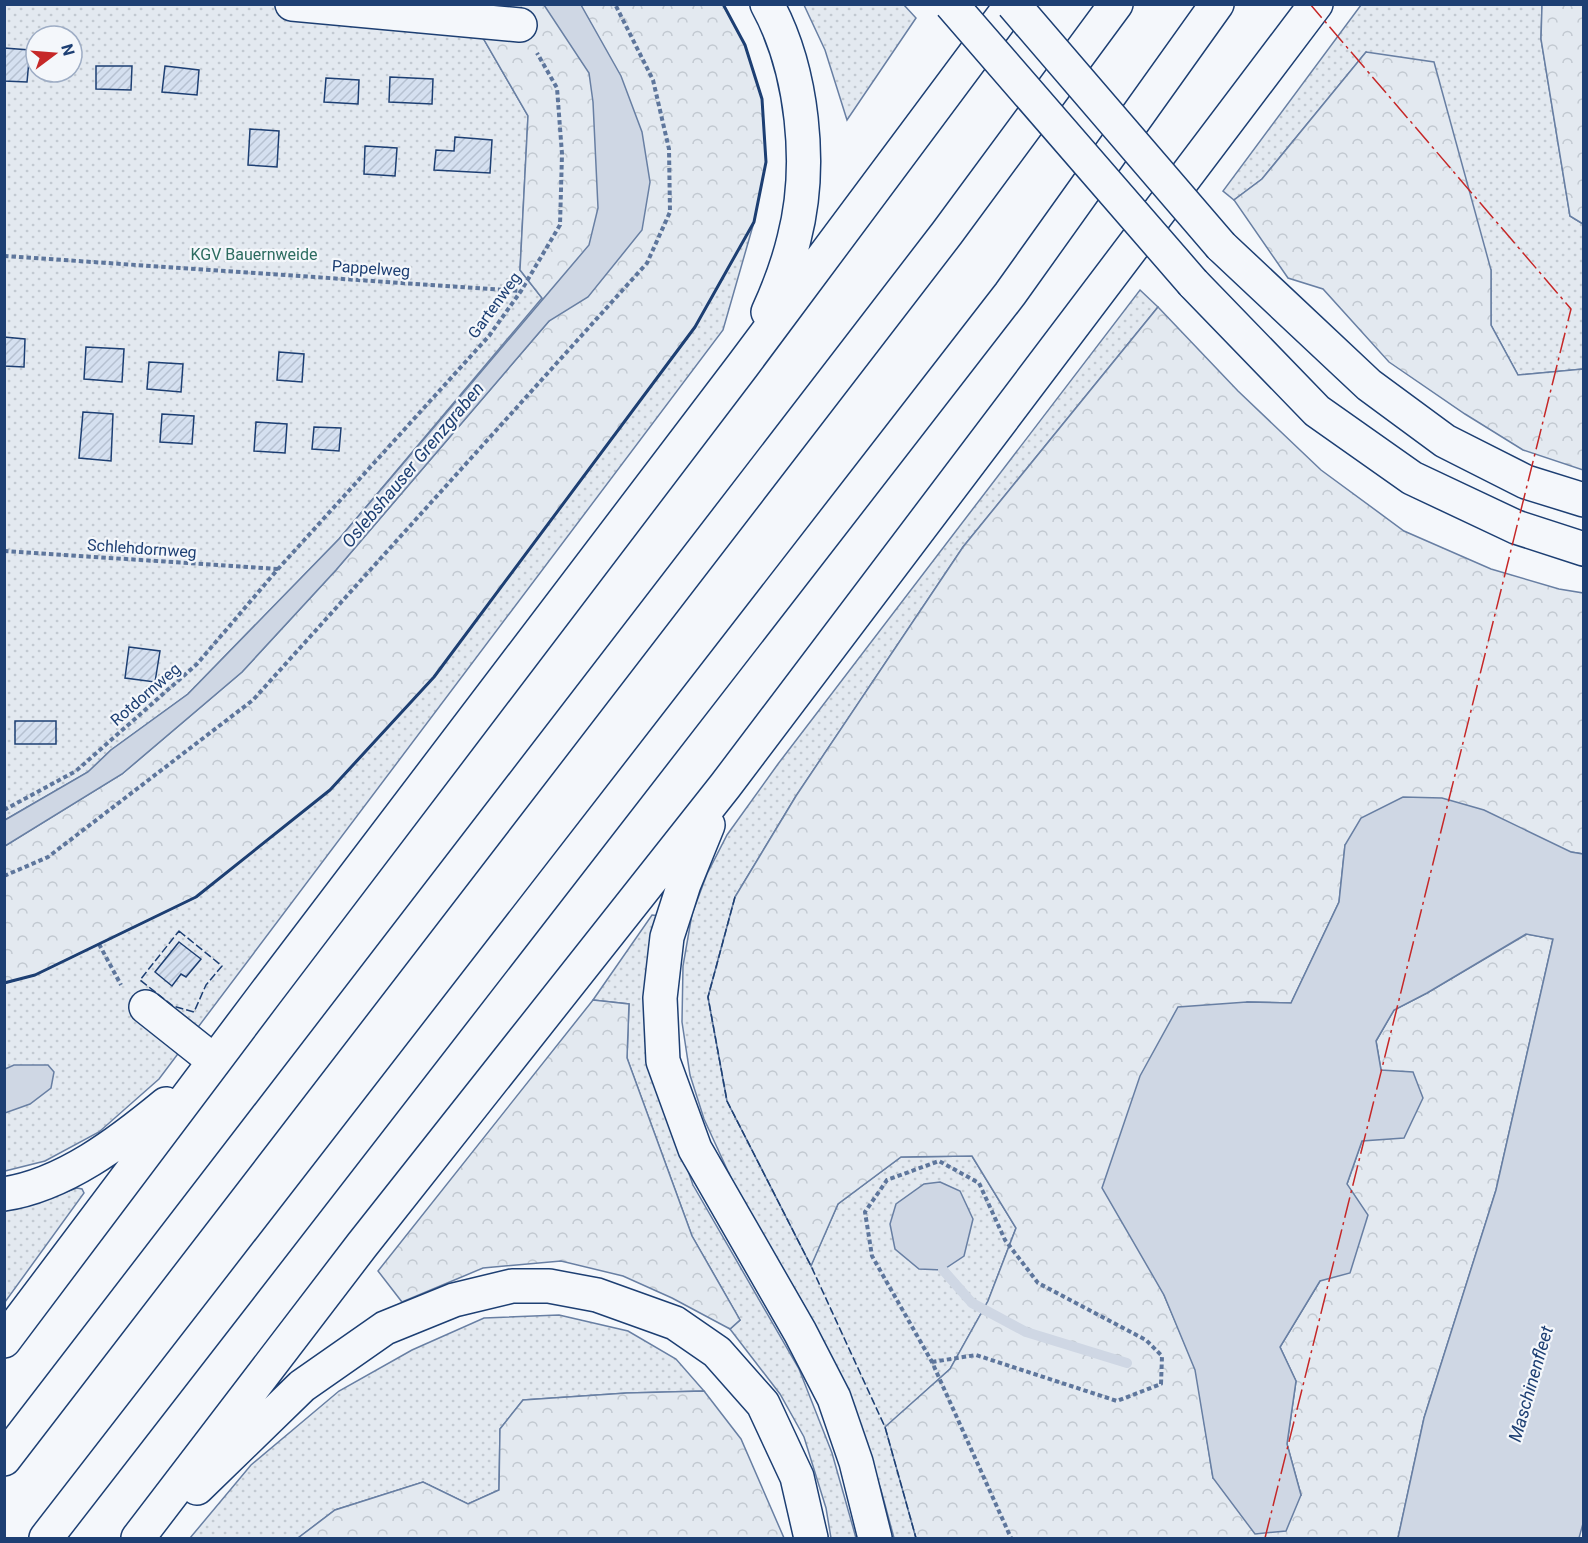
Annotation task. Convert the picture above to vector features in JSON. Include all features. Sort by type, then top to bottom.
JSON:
[{"type":"main road","points":[[292,4],[520,24]]},
{"type":"main road","points":[[743,365],[784,274],[795,237],[803,177],[801,120],[791,64],[767,4]]},
{"type":"main road","points":[[951,4],[1193,284],[1317,411],[1412,478],[1516,527],[1584,549]]},
{"type":"main road","points":[[4,1341],[743,365],[1012,4],[1221,246],[1369,385],[1444,441],[1526,482],[1584,500]]},
{"type":"main road","points":[[4,1459],[940,243],[1116,4]]},
{"type":"main road","points":[[46,1539],[1002,304],[1217,4]]},
{"type":"main road","points":[[138,1539],[362,1245],[725,786],[1316,4]]},
{"type":"main road","points":[[725,786],[684,884],[667,937],[660,998],[663,1061],[695,1149],[794,1322],[834,1398],[856,1462],[875,1539]]},
{"type":"main road","points":[[146,1007],[212,1065]]},
{"type":"main road","points":[[4,1194],[24,1191],[79,1166],[129,1135],[212,1065]]},
{"type":"main road","points":[[144,1539],[302,1386],[385,1328],[454,1300],[512,1286],[549,1286],[597,1295],[675,1323],[717,1352],[763,1404],[797,1477],[811,1539]]},
{"type":"path","points":[[4,876],[48,857],[254,700],[647,263],[670,212],[669,149],[653,80],[615,4]]},
{"type":"path","name":"Gartenweg","points":[[278,569],[489,336],[521,291],[560,225],[562,154],[557,88],[520,24]]},
{"type":"path","name":"Pappelweg","points":[[4,256],[521,291]]},
{"type":"path","name":"Schlehdornweg","points":[[4,551],[278,569]]},
{"type":"path","name":"Rotdornweg","points":[[4,810],[76,771],[197,664],[278,569]]},
{"type":"path","points":[[99,944],[128,998],[146,1007]]},
{"type":"path","points":[[932,1362],[976,1355],[1117,1401],[1161,1384],[1162,1356],[1146,1340],[1038,1284],[1005,1240],[979,1183],[939,1161],[887,1180],[866,1212],[872,1256],[932,1362],[1011,1539]]},
{"type":"green space","name":"KGV Bauernweide","points":[[5,5],[464,5],[528,116],[520,270],[542,298],[339,539],[188,694],[111,750],[88,772],[5,820]]},
{"type":"green space","points":[[464,5],[723,5],[745,45],[762,99],[766,162],[754,222],[695,327],[434,677],[330,790],[196,897],[35,975],[5,983],[5,846],[122,774],[242,672],[336,570],[549,321],[542,298],[520,270],[528,116]]},
{"type":"green space","points":[[804,5],[904,5],[916,18],[847,120],[825,50]]},
{"type":"green space","points":[[1361,5],[1542,5],[1541,39],[1570,216],[1583,224],[1583,369],[1518,375],[1491,325],[1491,270],[1366,52],[1262,179],[1234,200],[1223,191]]},
{"type":"green space","points":[[1542,5],[1583,5],[1583,224],[1570,216],[1541,39]]},
{"type":"green space","points":[[1366,52],[1434,62],[1491,270],[1491,325],[1518,375],[1583,369],[1583,470],[1523,450],[1389,362],[1323,289],[1288,278],[1234,200],[1262,179]]},
{"type":"green space","points":[[754,222],[723,330],[159,1079],[99,1132],[45,1161],[5,1171],[5,983],[35,975],[695,327]]},
{"type":"green space","points":[[1140,290],[1158,307],[963,547],[796,796],[735,897],[708,997],[727,1101],[811,1265],[838,1204],[901,1157],[972,1156],[1016,1228],[988,1301],[950,1369],[886,1427],[916,1538],[894,1538],[881,1490],[847,1389],[804,1305],[737,1191],[704,1119],[690,1075],[682,1022],[683,966],[692,914],[707,874],[727,835],[778,764]]},
{"type":"green space","points":[[1158,307],[1238,391],[1321,470],[1404,531],[1491,569],[1559,589],[1583,593],[1583,854],[1345,845],[1339,902],[1291,1003],[1247,1002],[1164,1295],[1196,1370],[1213,1478],[1301,1495],[1287,1444],[1296,1381],[1280,1347],[1320,1281],[1381,1070],[1376,1041],[1394,1010],[1527,934],[1553,939],[1496,1190],[1424,1418],[1398,1538],[916,1538],[885,1427],[950,1369],[988,1301],[1016,1228],[972,1156],[901,1157],[838,1204],[811,1266],[727,1101],[708,997],[735,897],[796,796],[963,547]]},
{"type":"green space","points":[[652,915],[660,916],[650,1062],[693,1185],[799,1369],[832,1453],[856,1538],[831,1538],[826,1508],[804,1437],[780,1394],[730,1329],[740,1320],[692,1236],[627,1058],[629,1004],[593,1000]]},
{"type":"green space","points":[[593,1000],[629,1004],[627,1058],[692,1236],[740,1320],[730,1329],[672,1298],[623,1276],[561,1261],[483,1268],[402,1302],[378,1271]]},
{"type":"green space","points":[[77,1188],[82,1189],[84,1193],[5,1302],[5,1210],[26,1206]]},
{"type":"green space","points":[[559,1315],[628,1331],[676,1359],[704,1391],[627,1393],[523,1400],[500,1429],[499,1490],[468,1504],[423,1482],[335,1510],[298,1538],[190,1538],[251,1465],[339,1391],[412,1350],[484,1318]]},
{"type":"green space","points":[[704,1391],[741,1439],[784,1538],[298,1538],[335,1510],[423,1482],[468,1504],[499,1490],[500,1429],[523,1400],[627,1393]]},
{"type":"water","name":"Oslebshauser Grenzgraben","points":[[544,5],[581,5],[621,76],[642,132],[650,182],[642,230],[588,297],[549,321],[336,570],[242,672],[122,774],[5,846],[5,820],[88,772],[111,750],[188,694],[339,539],[589,245],[598,208],[593,102],[589,73]]},
{"type":"water","name":"Maschinenfleet","points":[[1403,797],[1442,798],[1484,810],[1571,852],[1583,854],[1584,1520],[1579,1538],[1398,1538],[1424,1418],[1496,1190],[1553,939],[1526,934],[1394,1010],[1376,1041],[1381,1070],[1413,1072],[1423,1098],[1404,1138],[1362,1141],[1347,1184],[1368,1215],[1350,1273],[1320,1281],[1280,1347],[1296,1381],[1287,1444],[1301,1495],[1286,1531],[1255,1534],[1213,1478],[1195,1370],[1164,1295],[1102,1188],[1140,1076],[1178,1007],[1247,1002],[1291,1003],[1339,902],[1345,845],[1361,818]]},
{"type":"water","points":[[14,1065],[48,1065],[54,1072],[51,1088],[30,1104],[5,1113],[5,1069]]},
{"type":"water","points":[[940,1182],[960,1191],[973,1219],[964,1256],[943,1270],[919,1269],[895,1249],[890,1224],[896,1204],[924,1184]]},
{"type":"building","points":[[4,48],[24,50],[24,82],[4,81]]},
{"type":"building","points":[[96,66],[132,66],[131,90],[96,89]]},
{"type":"building","points":[[165,66],[199,70],[197,95],[162,92]]},
{"type":"building","points":[[390,77],[433,79],[432,104],[389,102]]},
{"type":"building","points":[[326,78],[359,80],[358,104],[324,102]]},
{"type":"building","points":[[250,129],[279,131],[277,167],[248,165]]},
{"type":"building","points":[[455,137],[492,140],[490,173],[434,170],[436,150],[454,151]]},
{"type":"building","points":[[365,146],[397,148],[395,176],[364,174]]},
{"type":"building","points":[[4,337],[25,339],[24,367],[4,366]]},
{"type":"building","points":[[86,347],[124,349],[122,382],[84,379]]},
{"type":"building","points":[[279,352],[304,354],[302,382],[277,380]]},
{"type":"building","points":[[149,362],[183,364],[181,392],[147,389]]},
{"type":"building","points":[[83,412],[113,414],[111,461],[79,458]]},
{"type":"building","points":[[162,414],[194,416],[192,444],[160,442]]},
{"type":"building","points":[[256,422],[287,424],[285,453],[254,451]]},
{"type":"building","points":[[314,427],[341,428],[339,451],[312,449]]},
{"type":"building","points":[[129,647],[160,651],[155,682],[125,678]]},
{"type":"building","points":[[15,721],[56,721],[56,744],[15,744]]},
{"type":"building","points":[[179,942],[201,959],[186,977],[181,974],[172,986],[155,972]]},
{"type":"waterway","points":[[943,1270],[972,1303],[1026,1332],[1127,1363]]},
{"type":"fence","points":[[735,897],[708,997],[727,1101],[811,1266],[885,1427],[916,1538]]},
{"type":"fence","points":[[179,931],[222,966],[206,985],[194,1012],[173,1006],[140,980],[179,931]]},
{"type":"wall","points":[[4,983],[35,975],[196,897],[330,790],[434,677],[695,327],[754,222],[766,162],[762,99],[745,45],[723,4]]},
{"type":"power","points":[[1265,1538],[1571,309],[1310,4]]}]
